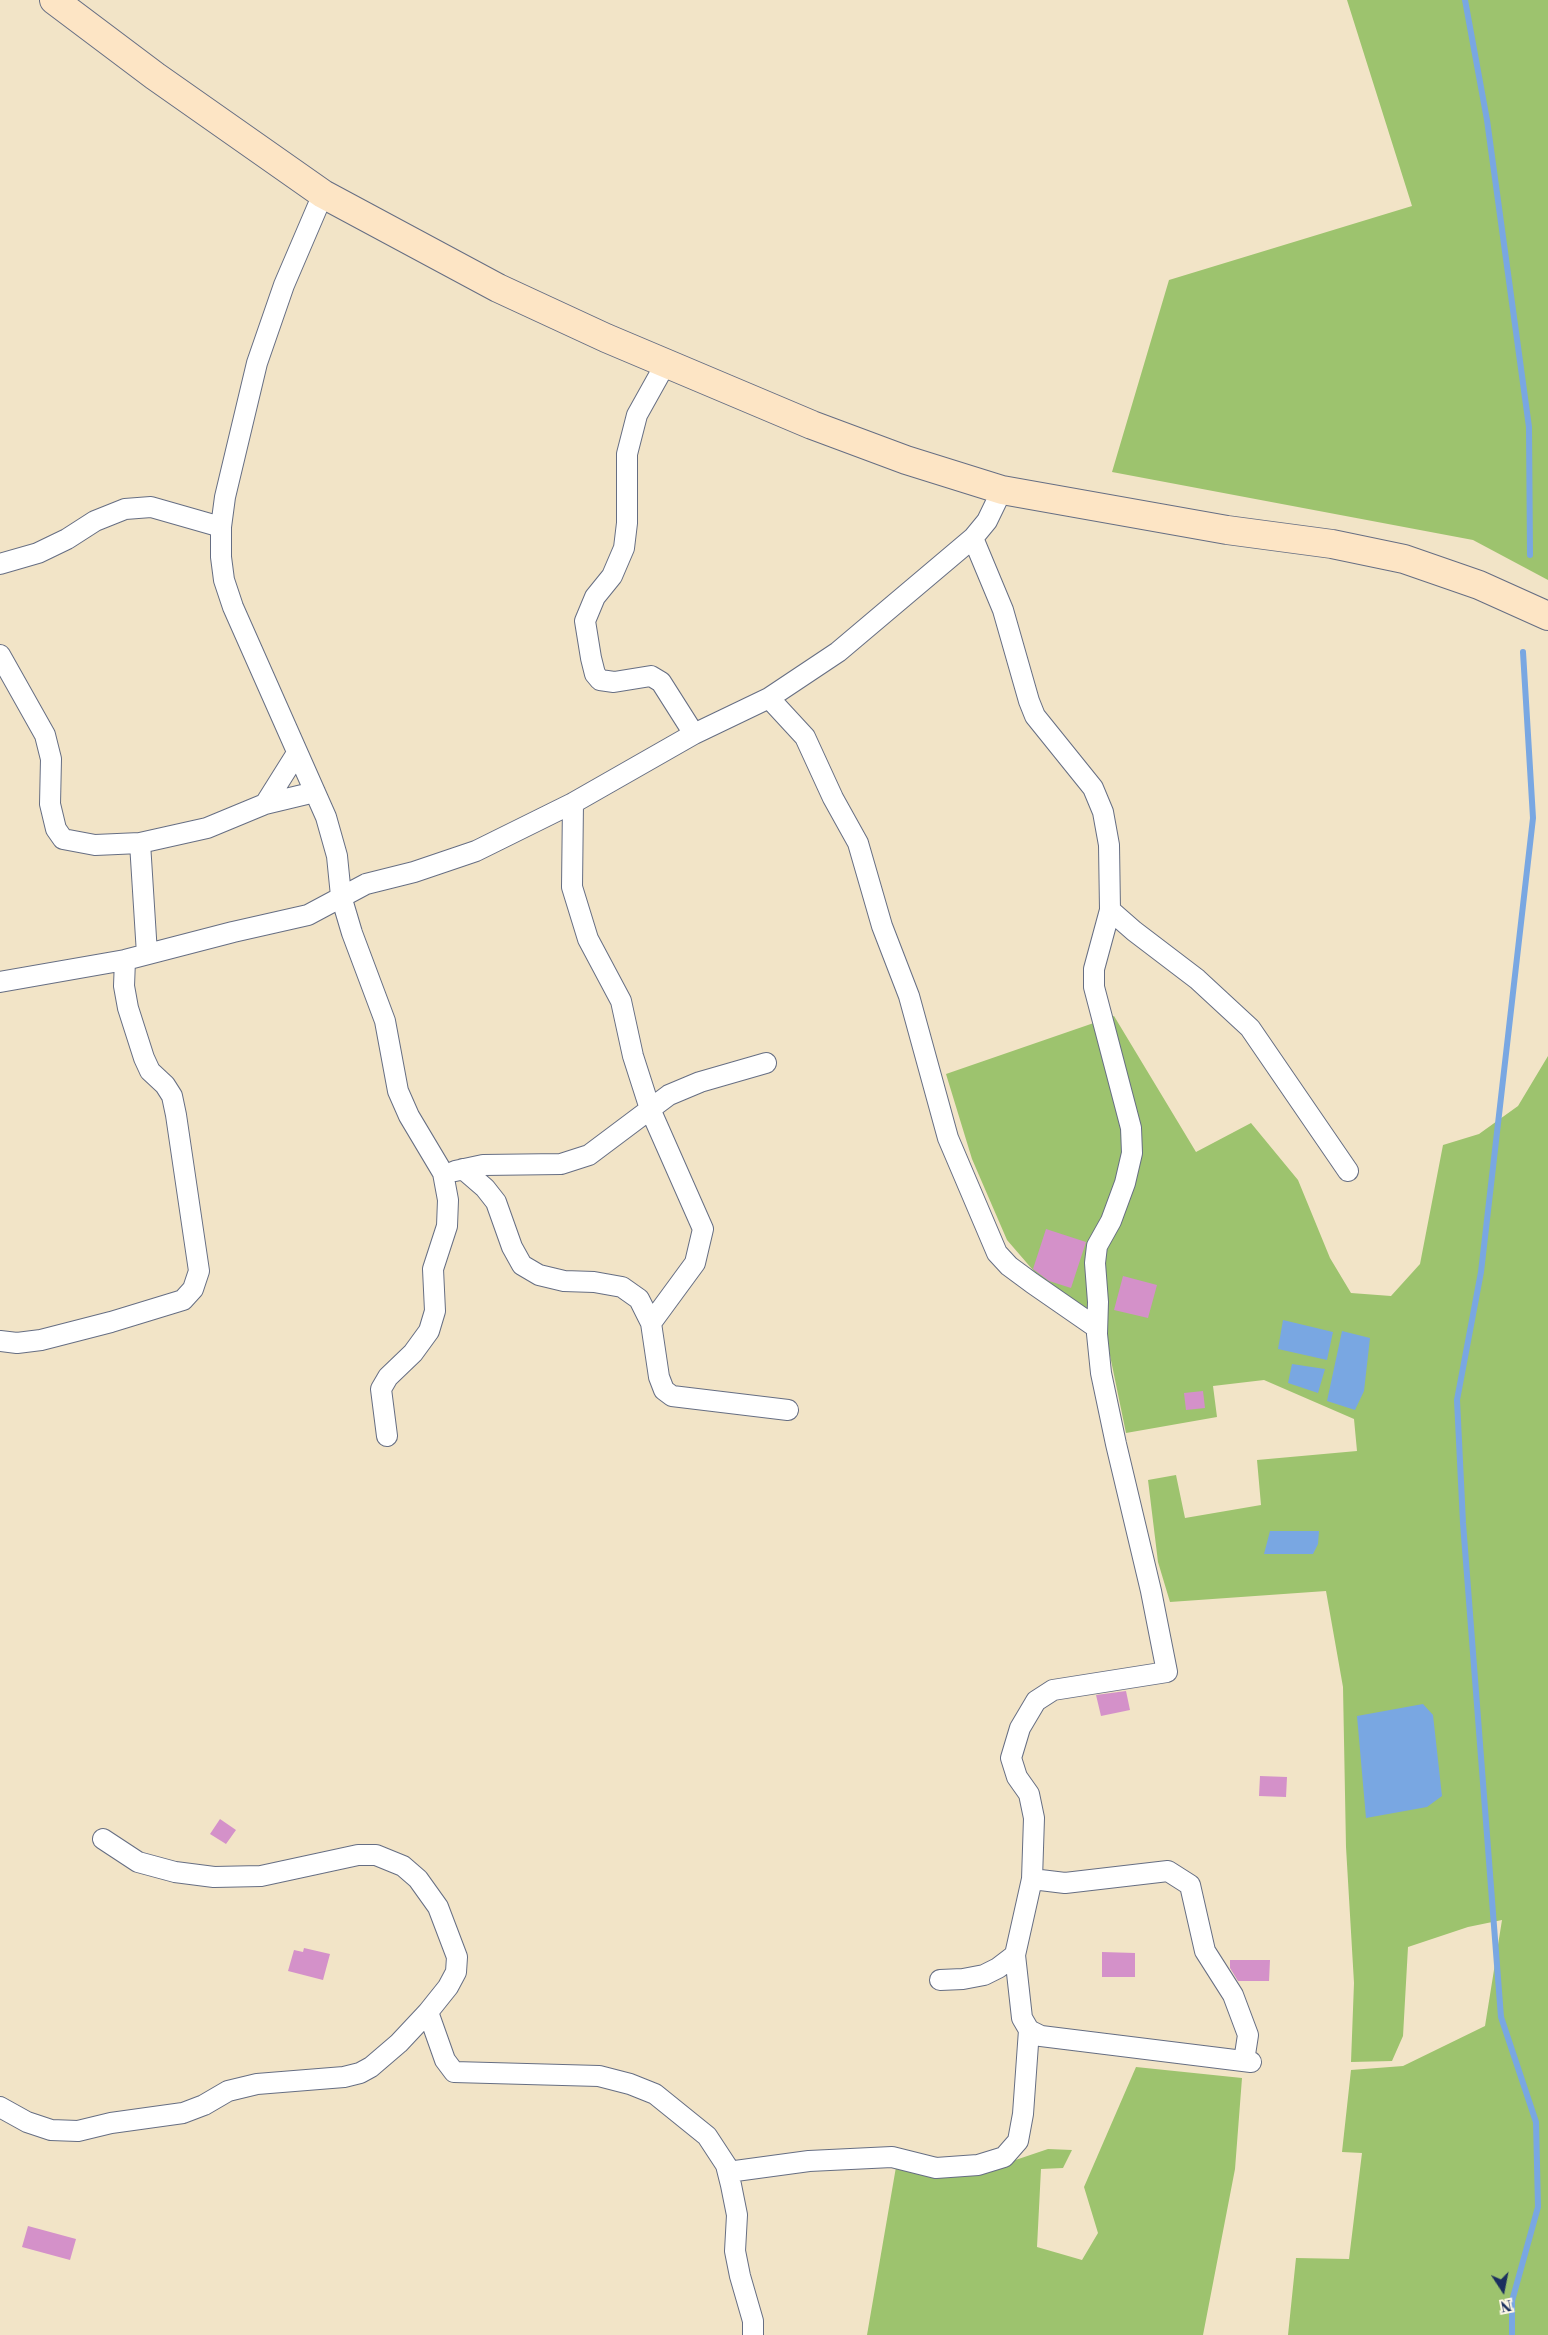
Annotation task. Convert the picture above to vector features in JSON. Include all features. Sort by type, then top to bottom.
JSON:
[{"type":"street","points":[[54,0],[155,76],[323,194],[498,288],[606,338],[812,425],[906,460],[1002,490],[1218,528],[1332,544],[1404,559],[1480,585],[1548,616]]},
{"type":"street","points":[[323,194],[284,284],[258,364],[225,496],[221,528],[222,565],[233,608],[326,817],[337,856],[341,896],[352,933],[380,1004],[398,1092],[409,1116],[443,1172],[448,1200],[447,1226],[434,1269],[435,1311],[429,1331],[413,1353],[388,1377],[382,1389],[387,1436]]},
{"type":"street","points":[[666,363],[637,416],[627,454],[627,523],[624,548],[612,576],[596,597],[585,621],[591,658],[600,680],[614,682],[651,676],[661,682],[694,734]]},
{"type":"street","points":[[0,982],[126,960],[308,915],[366,884],[414,872],[476,851],[573,803],[694,734],[769,698],[838,652],[973,538],[987,521],[1002,490]]},
{"type":"street","points":[[0,564],[38,553],[67,539],[95,521],[125,508],[151,507],[221,528]]},
{"type":"street","points":[[973,538],[1003,610],[1029,702],[1035,716],[1093,788],[1103,812],[1109,845],[1110,910],[1094,969],[1094,987],[1131,1128],[1132,1153],[1125,1183],[1111,1221],[1097,1246],[1095,1263],[1097,1278],[1097,1328],[1105,1391],[1151,1591],[1167,1672],[1053,1690],[1036,1702],[1020,1728],[1011,1758],[1017,1777],[1030,1794],[1034,1818],[1032,1879],[1015,1955],[1022,2018],[1030,2030],[1041,2036],[1247,2062],[1248,2035],[1232,1995],[1205,1951],[1190,1885],[1168,1871],[1065,1884],[1032,1879]]},
{"type":"street","points":[[0,655],[45,735],[51,759],[50,804],[56,828],[63,839],[95,845],[140,843],[207,828],[265,804],[315,792]]},
{"type":"street","points":[[769,698],[805,737],[833,798],[858,843],[882,926],[909,996],[948,1138],[997,1253],[1009,1266],[1097,1328]]},
{"type":"street","points":[[265,804],[297,754]]},
{"type":"street","points":[[573,803],[572,887],[588,939],[621,1001],[633,1056],[650,1109],[703,1230],[695,1262],[651,1323]]},
{"type":"street","points":[[140,843],[147,954]]},
{"type":"street","points":[[1110,910],[1134,932],[1197,979],[1250,1028],[1348,1171]]},
{"type":"street","points":[[0,1341],[17,1343],[41,1340],[111,1322],[183,1300],[193,1289],[199,1271],[172,1096],[165,1085],[150,1071],[144,1058],[125,993],[126,960]]},
{"type":"street","points":[[443,1172],[483,1165],[561,1164],[589,1155],[669,1095],[700,1082],[766,1063]]},
{"type":"street","points":[[463,1169],[485,1188],[496,1202],[512,1247],[522,1265],[539,1275],[547,1277],[622,1287],[639,1299],[651,1323],[659,1377],[664,1390],[672,1396],[788,1410]]},
{"type":"street","points":[[0,2107],[27,2122],[51,2130],[78,2130],[183,2113],[204,2105],[228,2091],[247,2086],[344,2077],[360,2073],[371,2067],[399,2043],[428,2012],[448,1987],[456,1972],[457,1957],[438,1907],[418,1879],[403,1866],[376,1855],[358,1855],[261,1876],[214,1876],[175,1872],[138,1862],[103,1839]]},
{"type":"street","points":[[940,1980],[963,1979],[984,1975],[998,1968],[1015,1955]]},
{"type":"street","points":[[428,2012],[445,2060],[454,2072],[599,2076],[630,2084],[655,2094],[707,2136],[726,2165],[728,2172],[737,2214],[735,2251],[753,2321],[753,2335]]},
{"type":"street","points":[[728,2172],[809,2161],[892,2157],[936,2168],[978,2165],[1004,2157],[1018,2141],[1023,2114],[1030,2030]]},
{"type":"green space","points":[[1347,0],[1548,0],[1548,580],[1473,540],[1112,472],[1169,280],[1412,206]]},
{"type":"green space","points":[[1114,1016],[1196,1152],[1251,1123],[1298,1180],[1330,1258],[1351,1293],[1391,1296],[1420,1264],[1443,1145],[1479,1134],[1518,1106],[1548,1056],[1548,2335],[1288,2335],[1296,2258],[1349,2259],[1362,2153],[1342,2152],[1351,2070],[1403,2066],[1485,2026],[1502,1920],[1468,1927],[1408,1947],[1403,2036],[1392,2061],[1351,2062],[1354,1983],[1346,1847],[1343,1687],[1326,1591],[1170,1602],[1158,1562],[1148,1480],[1176,1475],[1185,1518],[1261,1505],[1257,1460],[1357,1451],[1354,1419],[1264,1380],[1213,1386],[1217,1417],[1126,1433],[1106,1336],[1045,1284],[1007,1240],[972,1159],[946,1074]]},
{"type":"green space","points":[[1136,2067],[1242,2078],[1235,2169],[1203,2335],[867,2335],[896,2167],[977,2173],[1048,2149],[1072,2150],[1063,2168],[1041,2169],[1037,2247],[1082,2260],[1098,2233],[1084,2187]]},
{"type":"water","points":[[1283,1320],[1333,1332],[1327,1360],[1278,1349]]},
{"type":"water","points":[[1342,1331],[1370,1338],[1364,1391],[1355,1410],[1327,1401]]},
{"type":"water","points":[[1292,1364],[1325,1369],[1318,1393],[1288,1383]]},
{"type":"water","points":[[1270,1531],[1319,1531],[1318,1544],[1313,1554],[1264,1554]]},
{"type":"water","points":[[1423,1704],[1433,1715],[1442,1796],[1427,1807],[1366,1818],[1357,1716]]},
{"type":"building","points":[[1046,1229],[1086,1242],[1071,1288],[1049,1281],[1033,1269]]},
{"type":"building","points":[[1123,1276],[1157,1285],[1148,1318],[1114,1310]]},
{"type":"building","points":[[1203,1391],[1205,1408],[1186,1410],[1184,1393]]},
{"type":"building","points":[[1126,1691],[1130,1710],[1101,1716],[1096,1695]]},
{"type":"building","points":[[1260,1776],[1287,1777],[1286,1797],[1259,1796]]},
{"type":"building","points":[[220,1819],[236,1830],[226,1844],[210,1834]]},
{"type":"building","points":[[304,1948],[330,1954],[323,1980],[288,1971],[294,1950],[303,1952]]},
{"type":"building","points":[[1102,1952],[1135,1953],[1135,1977],[1102,1977]]},
{"type":"building","points":[[1230,1960],[1270,1960],[1269,1981],[1238,1981],[1230,1968]]},
{"type":"building","points":[[28,2226],[76,2239],[70,2260],[22,2247]]},
{"type":"waterway","points":[[1465,0],[1487,120],[1529,427],[1530,555]]},
{"type":"waterway","points":[[1512,2335],[1512,2301],[1538,2207],[1536,2122],[1501,2017],[1463,1523],[1457,1400],[1481,1272],[1533,818],[1523,652]]}]
